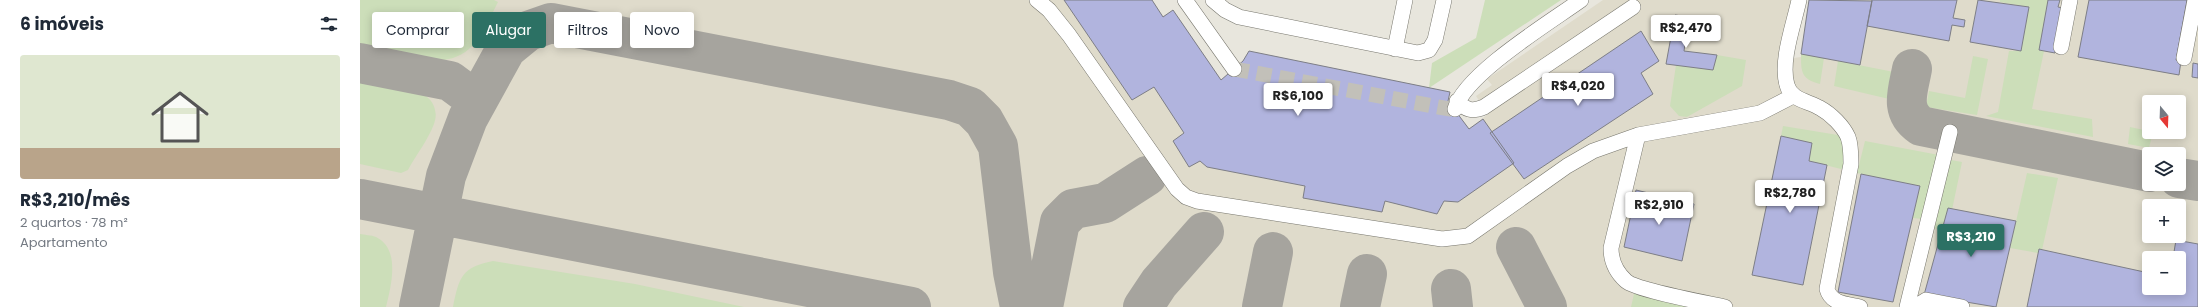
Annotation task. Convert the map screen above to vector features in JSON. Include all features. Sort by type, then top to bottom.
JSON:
[{"type":"street","points":[[1037,0],[1049,10],[1069,35],[1177,189],[1186,197],[1197,201],[1442,239],[1468,236],[1567,166],[1593,151],[1638,135],[1760,113],[1794,96]]},
{"type":"street","points":[[1185,0],[1234,69]]},
{"type":"street","points":[[1213,0],[1226,5],[1239,17],[1418,53],[1429,50],[1435,40],[1444,0]]},
{"type":"street","points":[[1395,49],[1405,0]]},
{"type":"street","points":[[1581,0],[1481,72],[1456,106],[1475,111],[1484,107],[1633,7]]},
{"type":"street","points":[[1799,0],[1786,59],[1787,86],[1794,96],[1821,109],[1835,120],[1848,137],[1851,164],[1827,289],[1829,295],[1837,302],[1860,307]]},
{"type":"street","points":[[2061,47],[2070,0]]},
{"type":"street","points":[[2184,58],[2195,0]]},
{"type":"street","points":[[1907,307],[1950,132]]},
{"type":"street","points":[[1638,135],[1611,248],[1611,258],[1618,272],[1627,282],[1643,288],[1725,307]]},
{"type":"street","points":[[1915,307],[1926,300],[1962,307]]},
{"type":"shaded area","points":[[360,0],[1152,0],[1163,16],[1173,10],[1221,80],[1243,61],[1249,51],[1450,92],[1448,101],[1469,129],[1488,114],[1476,96],[1492,85],[1487,79],[1603,0],[1791,0],[1780,58],[1786,59],[1801,57],[1809,0],[2198,0],[2198,307],[360,307]]},
{"type":"green space","points":[[360,0],[494,0],[498,2],[493,12],[472,12],[472,46],[458,56],[445,60],[416,60],[360,47]]},
{"type":"green space","points":[[1485,0],[1561,0],[1429,88],[1432,63],[1476,38]]},
{"type":"green space","points":[[2000,0],[2048,0],[2039,50],[2044,51],[2032,109],[2092,119],[2093,137],[1986,116],[1998,112],[2009,51],[2021,51],[2029,7],[2000,2]]},
{"type":"green space","points":[[1801,54],[1824,58],[1820,84],[1809,80],[1803,74]]},
{"type":"green space","points":[[1717,55],[1746,60],[1742,86],[1687,117],[1679,116],[1670,106],[1676,65],[1713,70]]},
{"type":"green space","points":[[1973,56],[1988,59],[1977,115],[1926,107],[1929,91],[1965,98]]},
{"type":"green space","points":[[1838,61],[1894,72],[1889,99],[1834,86]]},
{"type":"green space","points":[[360,77],[411,88],[423,93],[431,101],[436,111],[434,124],[429,136],[408,170],[401,173],[360,164]]},
{"type":"green space","points":[[1783,126],[1838,135],[1845,144],[1845,170],[1809,161],[1812,143],[1781,136]]},
{"type":"green space","points":[[2130,127],[2142,130],[2142,139],[2151,139],[2149,147],[2128,144]]},
{"type":"green space","points":[[1865,141],[1939,155],[1923,219],[1913,218],[1920,186],[1857,173]]},
{"type":"green space","points":[[1951,160],[1962,162],[1952,210],[1942,230],[1934,228]]},
{"type":"green space","points":[[2027,173],[2058,178],[2042,250],[2039,249],[2038,253],[2010,248]]},
{"type":"green space","points":[[360,234],[376,237],[384,243],[389,250],[392,279],[386,307],[360,307]]},
{"type":"green space","points":[[493,261],[635,284],[744,307],[453,307],[457,288],[468,270],[483,263]]},
{"type":"green space","points":[[1638,292],[1699,307],[1631,307],[1634,294]]},
{"type":"building","points":[[1064,0],[1152,0],[1163,17],[1173,10],[1221,80],[1243,61],[1249,51],[1450,92],[1448,101],[1469,129],[1483,119],[1514,163],[1458,202],[1444,201],[1437,214],[1385,201],[1382,212],[1303,198],[1305,186],[1207,167],[1200,161],[1189,167],[1173,141],[1184,133],[1154,87],[1132,100]]},
{"type":"building","points":[[1809,0],[1872,1],[1860,65],[1801,54]]},
{"type":"building","points":[[1872,0],[1957,0],[1953,18],[1965,20],[1964,27],[1952,25],[1949,41],[1867,26]]},
{"type":"building","points":[[1978,0],[2029,7],[2021,51],[1970,42]]},
{"type":"building","points":[[2048,0],[2060,0],[2058,7],[2063,8],[2055,53],[2039,50]]},
{"type":"building","points":[[2089,0],[2187,0],[2176,60],[2181,61],[2179,75],[2078,57]]},
{"type":"building","points":[[1675,15],[1689,17],[1684,51],[1717,55],[1713,70],[1666,64]]},
{"type":"building","points":[[1641,31],[1659,61],[1641,73],[1653,94],[1524,179],[1490,133]]},
{"type":"building","points":[[2193,63],[2198,64],[2198,78],[2192,77]]},
{"type":"building","points":[[1781,136],[1812,143],[1809,161],[1827,165],[1803,285],[1752,275]]},
{"type":"building","points":[[1861,174],[1920,186],[1893,302],[1838,292]]},
{"type":"building","points":[[1636,190],[1694,204],[1682,261],[1624,247]]},
{"type":"building","points":[[1948,208],[2016,221],[1996,307],[1924,295]]},
{"type":"building","points":[[2186,242],[2198,244],[2198,307],[2027,307],[2039,249],[2142,271],[2142,295],[2186,295],[2186,251],[2174,251],[2176,243]]},
{"type":"taxiway","points":[[419,307],[446,176],[468,118],[506,49],[528,31],[551,23],[949,100],[970,107],[984,121],[998,146],[1013,272],[1020,307]]},
{"type":"taxiway","points":[[360,63],[450,81],[477,101]]},
{"type":"taxiway","points":[[1912,69],[1907,93],[1907,107],[1914,120],[1921,126],[2142,171]]},
{"type":"taxiway","points":[[1043,307],[1060,222],[1073,209],[1105,203],[1147,176]]},
{"type":"taxiway","points":[[2186,179],[2198,181]]},
{"type":"taxiway","points":[[360,199],[911,307]]},
{"type":"taxiway","points":[[1143,307],[1159,283],[1204,232]]},
{"type":"taxiway","points":[[1516,247],[1547,307]]},
{"type":"taxiway","points":[[1262,307],[1273,252]]},
{"type":"taxiway","points":[[1360,307],[1367,274]]},
{"type":"taxiway","points":[[1451,289],[1453,307]]},
{"type":"tunnel","points":[[1234,69],[1455,110]]}]
